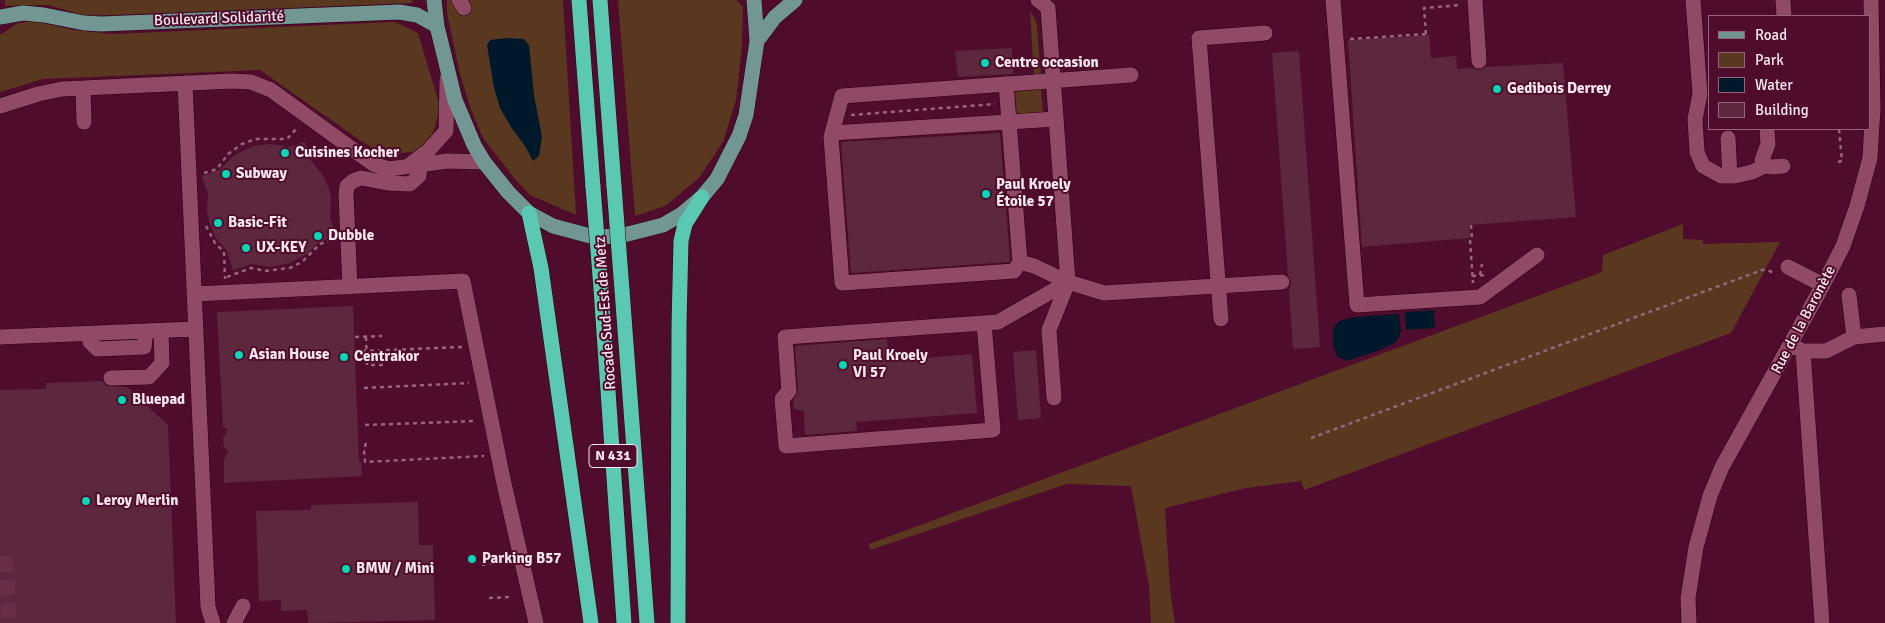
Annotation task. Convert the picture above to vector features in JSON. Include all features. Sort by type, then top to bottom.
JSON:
[{"type":"highway","name":"Rocade Sud-Est de Metz","points":[[579,0],[624,623]]},
{"type":"highway","name":"Rocade Sud-Est de Metz","points":[[600,0],[647,623]]},
{"type":"highway","points":[[678,623],[681,241],[685,224],[702,197]]},
{"type":"highway","points":[[529,213],[541,268],[591,623]]},
{"type":"main road","points":[[434,0],[436,26],[455,100],[484,162],[508,192],[529,213],[553,226],[594,237],[620,236],[663,225],[682,214],[702,197],[717,179],[739,136],[746,114],[757,41],[754,0]]},
{"type":"main road","points":[[757,41],[775,17],[795,0]]},
{"type":"main road","name":"Boulevard Solidarité","points":[[0,17],[23,13],[44,15],[84,24],[101,24],[399,12],[417,15],[436,26]]},
{"type":"street","points":[[1334,0],[1357,306],[1480,296],[1537,255]]},
{"type":"street","points":[[1693,0],[1702,28],[1700,94],[1695,120],[1697,152],[1703,166],[1721,176],[1752,172],[1765,166],[1783,166]]},
{"type":"street","points":[[1783,0],[1784,15]]},
{"type":"street","points":[[1470,1],[1479,61]]},
{"type":"street","name":"Rue de la Baronète","points":[[1688,623],[1691,572],[1710,496],[1722,467],[1797,348],[1843,246],[1857,206],[1870,158],[1878,140],[1874,109],[1870,1]]},
{"type":"street","points":[[1048,3],[1068,282],[1049,330],[1054,398]]},
{"type":"street","points":[[1221,319],[1199,38],[1265,33]]},
{"type":"street","points":[[404,168],[428,151],[446,132],[448,74]]},
{"type":"street","points":[[1006,84],[1020,262],[1014,271],[842,283],[831,137],[842,96],[1131,74]]},
{"type":"street","points":[[0,106],[38,94],[62,89],[232,81],[251,82],[271,90],[373,164],[389,169],[448,161],[484,162]]},
{"type":"street","points":[[185,83],[208,608],[213,623]]},
{"type":"street","points":[[83,88],[84,122]]},
{"type":"street","points":[[832,133],[1056,119]]},
{"type":"street","points":[[1765,166],[1762,160],[1768,144],[1767,130]]},
{"type":"street","points":[[1728,138],[1730,176]]},
{"type":"street","points":[[350,287],[346,194],[348,186],[361,178],[388,183],[410,184],[419,176],[420,166]]},
{"type":"street","points":[[1020,262],[1034,266],[1068,282],[1104,293],[1282,282]]},
{"type":"street","points":[[1786,273],[1824,285]]},
{"type":"street","points":[[194,294],[225,285],[350,287],[463,281],[503,479],[536,623]]},
{"type":"street","points":[[984,323],[993,430],[786,446],[782,399],[789,391],[785,337],[998,322],[1068,282]]},
{"type":"street","points":[[1849,295],[1854,337]]},
{"type":"street","points":[[0,337],[195,329]]},
{"type":"street","points":[[111,378],[149,377],[162,363],[153,331]]},
{"type":"street","points":[[1822,623],[1797,348],[1826,351],[1854,337],[1885,334]]},
{"type":"street","points":[[234,623],[243,606]]},
{"type":"path","points":[[1337,40],[1426,34],[1424,8],[1460,5],[1470,1]]},
{"type":"path","points":[[837,116],[1008,103]]},
{"type":"path","points":[[199,174],[217,169],[228,154],[242,144],[256,139],[287,139],[308,117]]},
{"type":"path","points":[[1838,162],[1842,161],[1839,130]]},
{"type":"path","points":[[205,220],[215,243],[224,252],[225,285]]},
{"type":"path","points":[[1471,225],[1473,288]]},
{"type":"path","points":[[225,285],[251,268],[264,271],[290,268],[302,262],[320,244],[348,235]]},
{"type":"path","points":[[1480,275],[1482,264]]},
{"type":"path","points":[[1311,438],[1762,270],[1786,273]]},
{"type":"path","points":[[217,278],[225,285]]},
{"type":"path","points":[[366,336],[367,366],[383,365]]},
{"type":"path","points":[[355,337],[382,336]]},
{"type":"path","points":[[362,351],[462,347]]},
{"type":"path","points":[[364,388],[469,383]]},
{"type":"path","points":[[365,425],[480,420]]},
{"type":"path","points":[[366,443],[364,450],[365,462],[483,456],[483,447]]},
{"type":"path","points":[[482,565],[501,562]]},
{"type":"path","points":[[489,598],[511,597]]},
{"type":"green space","points":[[5,0],[413,0],[412,3],[86,16],[48,5],[5,6]]},
{"type":"green space","points":[[447,0],[563,0],[576,215],[530,195],[514,178],[483,138],[470,107],[460,74],[447,13]]},
{"type":"green space","points":[[618,0],[736,0],[743,7],[742,47],[736,100],[723,142],[699,178],[665,206],[635,216]]},
{"type":"green space","points":[[1030,11],[1037,27],[1041,76],[1034,77]]},
{"type":"green space","points":[[35,21],[74,30],[112,34],[395,22],[418,33],[440,107],[433,133],[418,151],[386,155],[361,141],[260,70],[43,79],[0,92],[0,35],[18,23]]},
{"type":"green space","points":[[1041,89],[1043,113],[1017,114],[1015,92]]},
{"type":"green space","points":[[1683,224],[1683,239],[1703,240],[1703,244],[1780,242],[1731,333],[1304,490],[1301,481],[1246,488],[1165,508],[1170,589],[1175,623],[1151,623],[1149,586],[1131,486],[1067,484],[870,550],[869,544],[1602,272],[1603,255]]},
{"type":"water","points":[[524,39],[529,45],[534,95],[542,137],[539,156],[533,161],[500,108],[494,88],[487,45],[490,40]]},
{"type":"water","points":[[1434,310],[1435,328],[1406,330],[1405,312]]},
{"type":"water","points":[[1399,314],[1401,330],[1399,338],[1393,344],[1347,361],[1337,356],[1333,345],[1333,329],[1339,321],[1355,317]]},
{"type":"building","points":[[1429,35],[1431,58],[1456,56],[1457,69],[1473,68],[1479,70],[1486,67],[1563,63],[1576,217],[1469,225],[1470,238],[1362,247],[1348,40]]},
{"type":"building","name":"Centre occasion","points":[[1012,48],[1013,74],[958,77],[955,51]]},
{"type":"building","points":[[1299,51],[1320,347],[1293,349],[1289,292],[1291,281],[1288,275],[1272,53]]},
{"type":"building","points":[[1000,133],[1009,262],[851,273],[841,142]]},
{"type":"building","points":[[305,142],[311,161],[322,174],[329,189],[331,198],[330,218],[336,236],[319,242],[307,254],[290,263],[270,267],[251,264],[233,270],[227,251],[216,238],[210,225],[207,210],[208,194],[202,176],[219,170],[236,154],[254,146],[270,144],[288,147]]},
{"type":"building","points":[[353,306],[359,462],[361,462],[362,476],[224,483],[224,459],[229,451],[224,448],[223,438],[228,429],[223,427],[217,312]]},
{"type":"building","points":[[887,339],[889,361],[972,354],[977,413],[856,422],[857,431],[805,435],[804,411],[794,409],[793,401],[798,390],[795,346]]},
{"type":"building","points":[[1036,350],[1041,418],[1018,420],[1013,352]]},
{"type":"building","name":"Leroy Merlin","points":[[102,381],[107,386],[127,387],[168,425],[176,623],[0,623],[0,390],[46,389],[46,383]]},
{"type":"building","name":"BMW / Mini","points":[[418,502],[419,545],[433,545],[435,620],[308,623],[307,610],[281,611],[281,600],[259,601],[256,511],[311,510],[311,505]]},
{"type":"tunnel","points":[[0,564],[6,563],[9,623]]},
{"type":"place","name":"Centre occasion","points":[[985,63]]},
{"type":"place","name":"Gedibois Derrey","points":[[1497,89]]},
{"type":"place","name":"Cuisines Kocher","points":[[285,153]]},
{"type":"place","name":"Subway","points":[[226,174]]},
{"type":"place","name":"Paul Kroely Étoile 57","points":[[986,194]]},
{"type":"place","name":"Basic-Fit","points":[[218,223]]},
{"type":"place","name":"Dubble","points":[[318,236]]},
{"type":"place","name":"UX-KEY","points":[[246,248]]},
{"type":"place","name":"Asian House","points":[[239,355]]},
{"type":"place","name":"Centrakor","points":[[344,357]]},
{"type":"place","name":"Paul Kroely VI 57","points":[[843,365]]},
{"type":"place","name":"Bluepad","points":[[122,400]]},
{"type":"place","name":"Leroy Merlin","points":[[86,501]]},
{"type":"place","name":"Parking B57","points":[[472,559]]},
{"type":"place","name":"BMW / Mini","points":[[346,569]]}]
